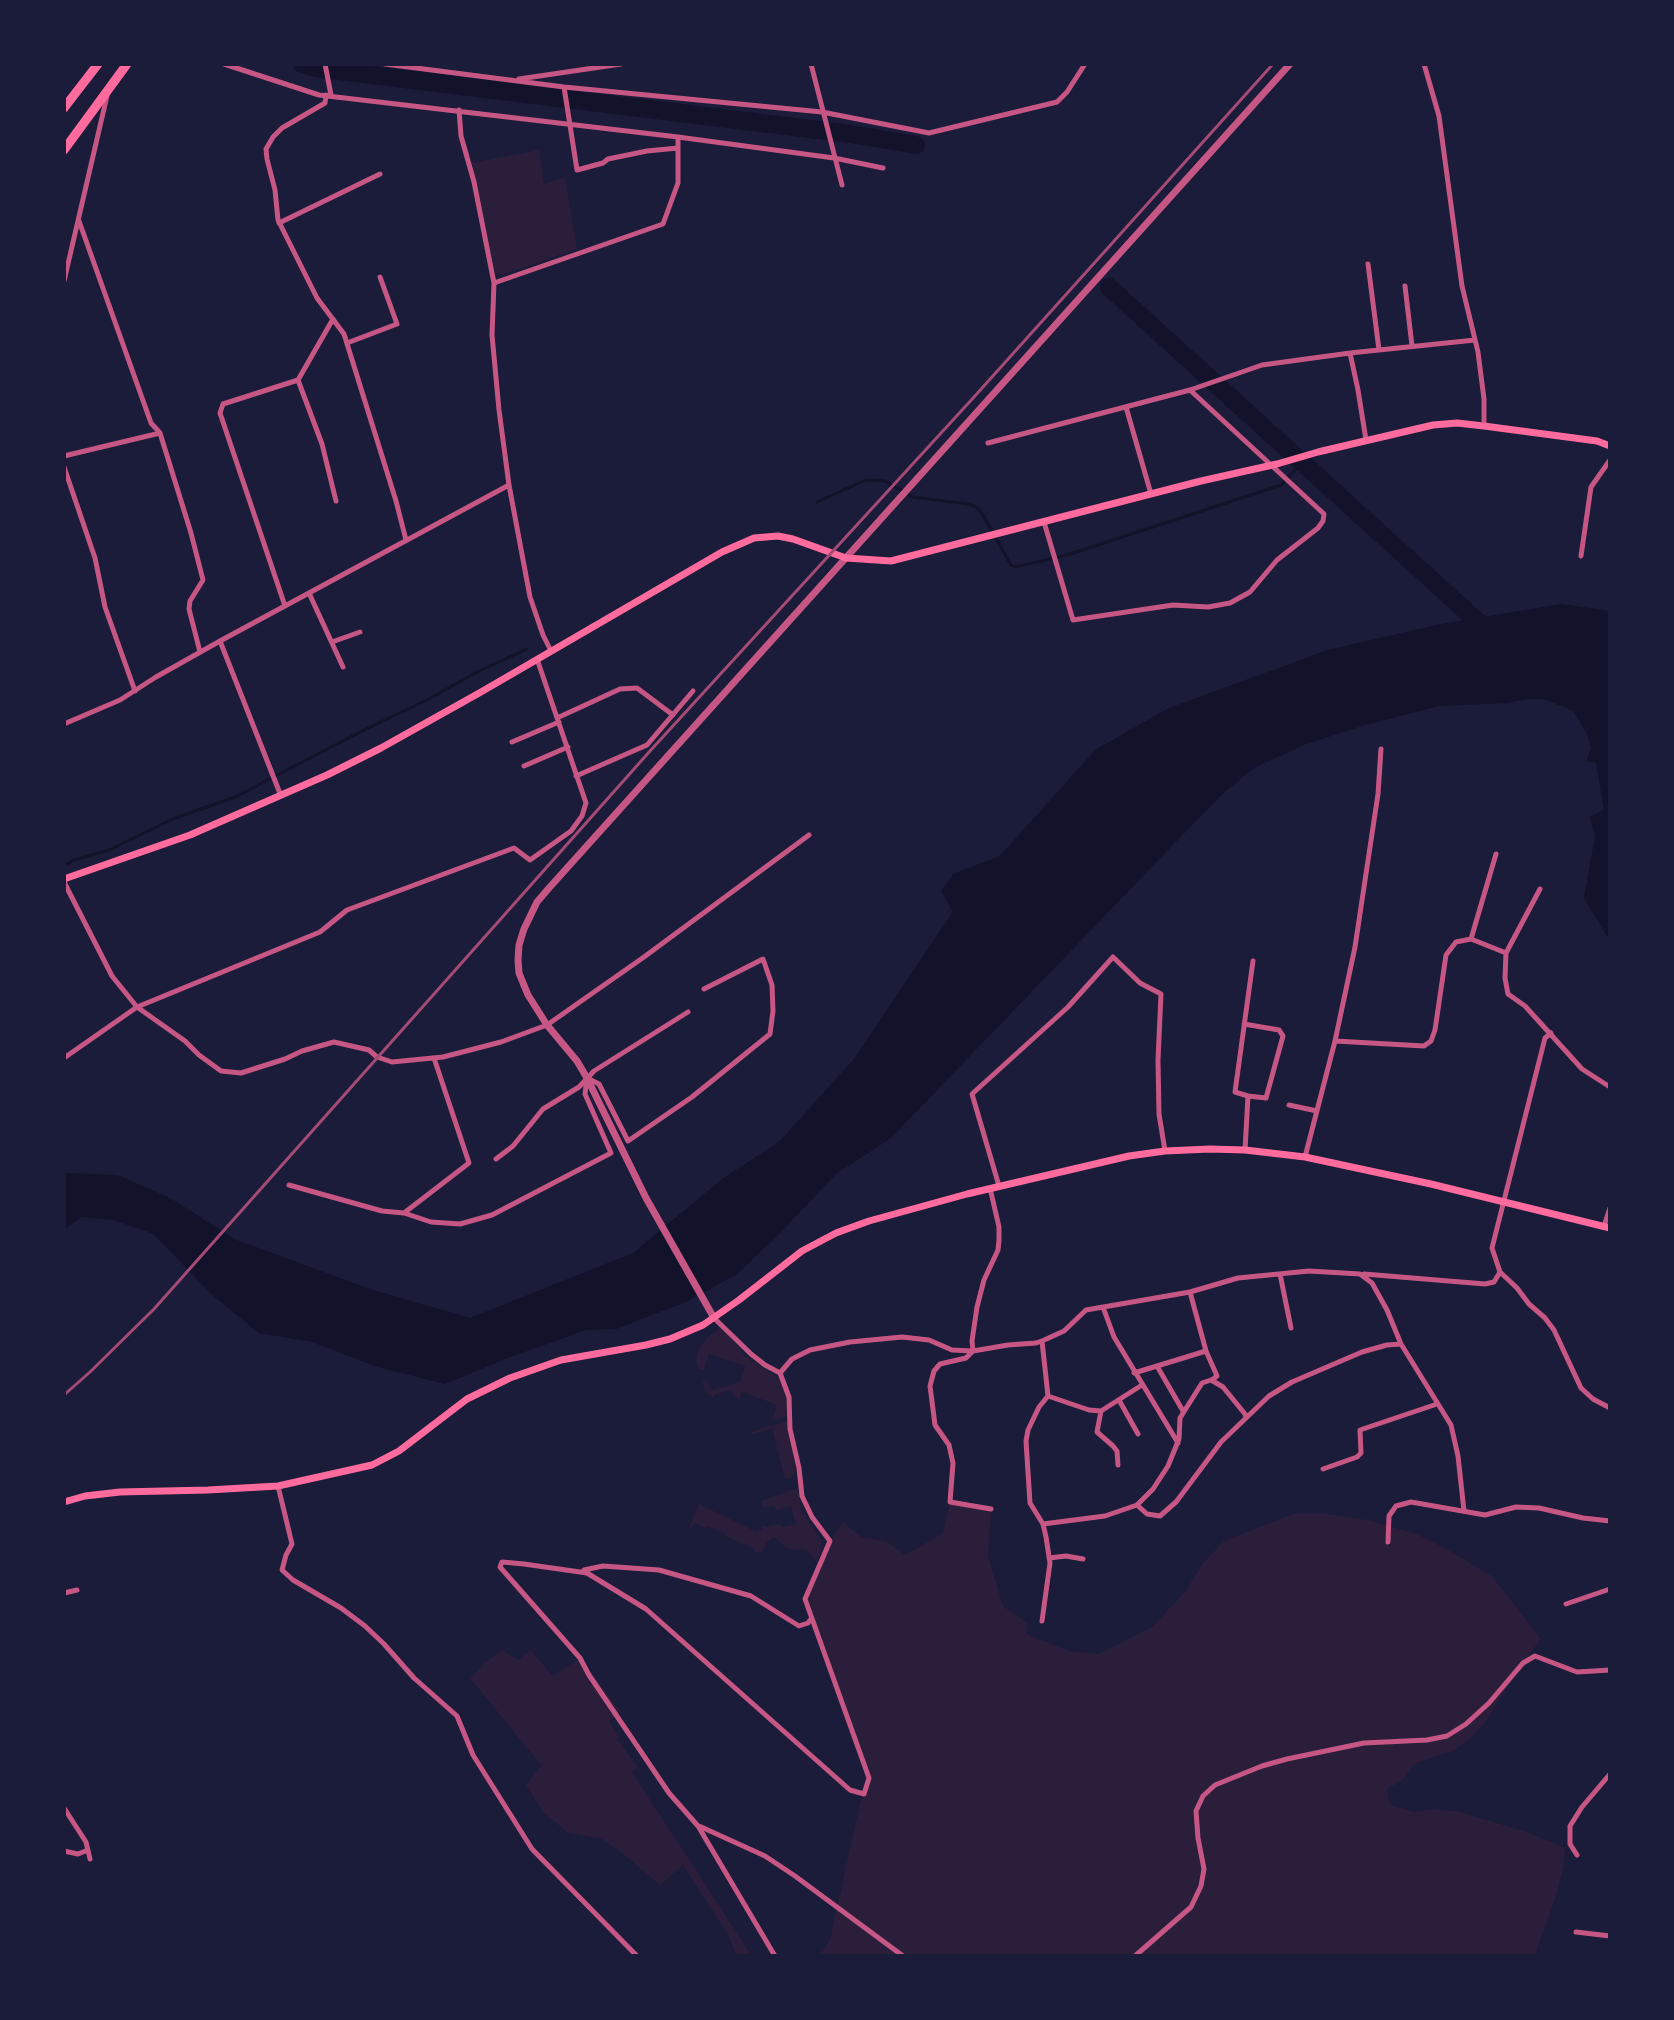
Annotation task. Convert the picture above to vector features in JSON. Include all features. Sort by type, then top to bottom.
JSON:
[{"type":"highway","points":[[64,108],[98,64]]},
{"type":"highway","points":[[64,150],[127,64]]},
{"type":"main road","points":[[64,881],[190,835],[381,748],[722,552],[754,538],[793,539],[846,558],[891,561],[1433,425],[1457,423],[1484,426],[1597,441],[1610,446]]},
{"type":"main road","points":[[64,1502],[120,1492],[278,1486],[372,1465],[399,1451],[467,1399],[510,1378],[561,1360],[670,1339],[703,1325],[802,1251],[836,1233],[994,1187],[1129,1156],[1210,1149],[1305,1157],[1607,1227]]},
{"type":"street","points":[[224,64],[303,91],[678,137],[834,158],[883,168]]},
{"type":"street","points":[[325,64],[329,95],[325,103],[282,128],[266,149],[267,159],[279,223],[317,298],[344,334],[406,540]]},
{"type":"street","points":[[385,64],[512,80],[564,90],[823,115],[929,133],[1057,102],[1085,64]]},
{"type":"street","points":[[455,64],[456,74]]},
{"type":"street","points":[[512,80],[621,64]]},
{"type":"street","points":[[811,64],[842,185]]},
{"type":"street","points":[[775,1956],[698,1826],[669,1793],[580,1658],[500,1567],[502,1562],[587,1573],[646,1609],[850,1790],[864,1794],[869,1778],[805,1599],[830,1541],[812,1517],[802,1496],[790,1429],[789,1397],[780,1373],[751,1354],[714,1318],[646,1198],[587,1078],[528,995],[519,973],[519,945],[537,902],[1290,64]]},
{"type":"street","points":[[1424,64],[1439,116],[1462,286],[1475,340],[1484,399],[1484,426]]},
{"type":"street","points":[[564,90],[577,170],[608,159],[678,148]]},
{"type":"street","points":[[64,281],[108,91]]},
{"type":"street","points":[[459,110],[461,136],[474,182],[494,283],[493,340],[509,485],[530,597],[551,651]]},
{"type":"street","points":[[494,283],[663,224],[678,183],[678,137]]},
{"type":"street","points":[[279,223],[380,174]]},
{"type":"street","points":[[79,221],[151,423],[160,433],[191,533],[203,580],[190,601],[189,609],[200,652]]},
{"type":"street","points":[[1368,264],[1379,350]]},
{"type":"street","points":[[347,343],[397,324],[380,277]]},
{"type":"street","points":[[1405,286],[1412,346]]},
{"type":"street","points":[[285,606],[220,413],[223,404],[298,380],[333,319]]},
{"type":"street","points":[[988,443],[1190,390],[1262,365],[1475,340]]},
{"type":"street","points":[[1350,353],[1366,440]]},
{"type":"street","points":[[298,380],[322,444],[336,501]]},
{"type":"street","points":[[1043,521],[1073,620],[1173,605],[1208,607],[1230,603],[1250,592],[1277,560],[1318,528],[1324,514],[1190,390]]},
{"type":"street","points":[[1126,407],[1151,494]]},
{"type":"street","points":[[64,456],[160,433]]},
{"type":"street","points":[[1581,556],[1591,487],[1610,460]]},
{"type":"street","points":[[64,467],[95,558],[105,607],[135,691]]},
{"type":"street","points":[[64,724],[135,691],[200,652],[509,485]]},
{"type":"street","points":[[309,593],[343,667]]},
{"type":"street","points":[[332,642],[360,632]]},
{"type":"street","points":[[220,641],[281,796]]},
{"type":"street","points":[[64,1058],[137,1007],[320,932],[347,910],[514,848],[530,860],[571,831],[582,816],[586,803],[537,659]]},
{"type":"street","points":[[512,742],[620,689],[637,688],[673,715]]},
{"type":"street","points":[[576,776],[647,745],[693,691]]},
{"type":"street","points":[[524,766],[568,747]]},
{"type":"street","points":[[1305,1157],[1355,947],[1378,794],[1381,749]]},
{"type":"street","points":[[64,881],[112,976],[137,1007],[221,1071],[241,1073],[334,1042],[369,1050],[377,1057],[392,1062],[434,1058],[501,1042],[547,1025],[809,835]]},
{"type":"street","points":[[1471,939],[1496,854]]},
{"type":"street","points":[[1540,889],[1506,953],[1508,994],[1525,1006],[1582,1069],[1610,1087]]},
{"type":"street","points":[[1335,1041],[1424,1046],[1431,1041],[1435,1030],[1446,955],[1456,942],[1471,939],[1506,953]]},
{"type":"street","points":[[973,1351],[977,1307],[984,1280],[998,1250],[999,1227],[994,1187],[972,1094],[1068,1007],[1113,957],[1140,983],[1161,994],[1159,1100],[1165,1151]]},
{"type":"street","points":[[587,1078],[599,1084],[628,1141],[692,1097],[770,1034],[772,985],[763,959],[704,989]]},
{"type":"street","points":[[1244,1024],[1279,1030],[1283,1036],[1266,1098],[1235,1092],[1244,1024],[1253,961]]},
{"type":"street","points":[[496,1159],[513,1146],[543,1109],[579,1087],[594,1071],[688,1012]]},
{"type":"street","points":[[1551,1033],[1545,1038],[1492,1248],[1500,1272],[1554,1330],[1581,1388],[1610,1408]]},
{"type":"street","points":[[404,1213],[469,1163],[434,1058]]},
{"type":"street","points":[[289,1185],[431,1222],[460,1224],[482,1218],[611,1153],[585,1094],[587,1078]]},
{"type":"street","points":[[1245,1150],[1248,1096]]},
{"type":"street","points":[[1289,1105],[1317,1111]]},
{"type":"street","points":[[1607,1227],[1610,1208]]},
{"type":"street","points":[[780,1373],[792,1359],[810,1350],[891,1337],[929,1340],[952,1350],[973,1351],[1036,1343],[1064,1331],[1086,1310],[1190,1292],[1238,1278],[1296,1271],[1485,1284],[1494,1282],[1500,1272]]},
{"type":"street","points":[[1280,1274],[1291,1328]]},
{"type":"street","points":[[1360,1274],[1367,1278],[1377,1293],[1401,1344],[1451,1425],[1464,1511]]},
{"type":"street","points":[[1043,1524],[1105,1516],[1137,1505],[1153,1489],[1168,1466],[1178,1444],[1183,1411],[1202,1383],[1217,1376],[1206,1351],[1190,1292]]},
{"type":"street","points":[[1103,1307],[1114,1337],[1178,1444]]},
{"type":"street","points":[[1042,1341],[1048,1396],[1039,1407],[1026,1441],[1030,1503],[1043,1524],[1049,1558],[1042,1621]]},
{"type":"street","points":[[1137,1505],[1147,1514],[1160,1516],[1176,1502],[1221,1442],[1269,1396],[1292,1382],[1362,1352],[1401,1344]]},
{"type":"street","points":[[973,1351],[966,1358],[940,1364],[934,1371],[930,1386],[931,1403],[935,1425],[949,1445],[953,1463],[950,1502],[991,1509]]},
{"type":"street","points":[[1134,1373],[1206,1351]]},
{"type":"street","points":[[1157,1366],[1183,1411]]},
{"type":"street","points":[[1211,1380],[1226,1391],[1246,1418]]},
{"type":"street","points":[[1048,1396],[1101,1411],[1142,1385]]},
{"type":"street","points":[[1119,1400],[1138,1434]]},
{"type":"street","points":[[1323,1469],[1361,1453],[1360,1430],[1437,1404]]},
{"type":"street","points":[[1101,1411],[1097,1432],[1117,1451],[1118,1465]]},
{"type":"street","points":[[278,1486],[292,1544],[282,1570],[365,1626],[414,1678],[457,1716],[473,1755],[532,1849],[637,1956]]},
{"type":"street","points":[[1388,1542],[1389,1516],[1396,1506],[1411,1502],[1485,1515],[1516,1507],[1539,1508],[1609,1524]]},
{"type":"street","points":[[1049,1558],[1066,1556],[1083,1559]]},
{"type":"street","points":[[579,1571],[603,1566],[659,1570],[751,1596],[799,1626],[812,1618]]},
{"type":"street","points":[[1566,1604],[1610,1589]]},
{"type":"street","points":[[64,1593],[77,1590]]},
{"type":"street","points":[[1135,1956],[1191,1907],[1201,1886],[1204,1869],[1196,1811],[1203,1796],[1215,1785],[1287,1759],[1364,1743],[1447,1736],[1466,1724],[1489,1703],[1523,1663],[1535,1656],[1577,1672],[1610,1670]]},
{"type":"street","points":[[1577,1855],[1570,1844],[1570,1826],[1610,1774]]},
{"type":"street","points":[[64,1808],[86,1842],[90,1859]]},
{"type":"street","points":[[698,1826],[765,1856],[903,1956]]},
{"type":"street","points":[[64,1851],[78,1854],[88,1850]]},
{"type":"street","points":[[1576,1932],[1610,1936]]},
{"type":"shaded area","points":[[539,150],[544,184],[565,177],[577,249],[502,275],[495,272],[472,163]]},
{"type":"shaded area","points":[[1561,604],[1610,611],[1610,941],[1584,898],[1595,836],[1590,817],[1604,810],[1596,763],[1586,761],[1591,748],[1587,734],[1573,711],[1545,699],[1439,706],[1306,744],[1254,768],[1219,797],[891,1138],[836,1174],[737,1274],[688,1301],[616,1329],[586,1330],[445,1384],[378,1367],[312,1342],[259,1333],[211,1294],[154,1234],[113,1220],[81,1217],[64,1230],[64,1173],[118,1175],[172,1199],[234,1239],[370,1289],[470,1318],[633,1253],[722,1179],[780,1141],[853,1060],[953,912],[941,891],[953,874],[1000,856],[1095,750],[1169,708],[1328,650],[1436,625]]},
{"type":"shaded area","points":[[723,1326],[746,1357],[777,1377],[786,1395],[787,1416],[772,1420],[777,1405],[742,1392],[739,1399],[731,1390],[714,1395],[714,1398],[706,1392],[702,1381],[707,1380],[711,1390],[734,1384],[741,1380],[745,1366],[709,1354],[704,1370],[699,1370],[696,1361],[700,1347]]},
{"type":"shaded area","points":[[787,1421],[796,1470],[791,1478],[785,1479],[772,1429],[751,1432]]},
{"type":"shaded area","points":[[797,1488],[802,1510],[821,1541],[817,1561],[806,1550],[787,1549],[774,1537],[759,1553],[707,1526],[694,1523],[692,1528],[689,1527],[699,1504],[757,1532],[763,1524],[765,1527],[780,1524],[782,1527],[796,1524],[791,1506],[776,1510],[774,1506],[763,1508],[761,1501]]},
{"type":"shaded area","points":[[950,1502],[991,1509],[988,1556],[1003,1606],[1027,1623],[1026,1634],[1069,1651],[1099,1654],[1152,1627],[1184,1593],[1204,1562],[1224,1541],[1293,1514],[1319,1513],[1368,1520],[1417,1534],[1492,1576],[1541,1639],[1484,1724],[1469,1740],[1453,1751],[1414,1764],[1403,1780],[1387,1789],[1390,1805],[1415,1812],[1434,1809],[1460,1812],[1524,1831],[1565,1848],[1557,1893],[1535,1956],[819,1956],[830,1940],[860,1803],[869,1778],[805,1599],[830,1541],[843,1522],[861,1537],[886,1541],[905,1555],[943,1533]]},
{"type":"shaded area","points":[[502,1650],[518,1660],[530,1650],[553,1676],[580,1658],[621,1712],[609,1721],[619,1736],[617,1739],[638,1767],[632,1772],[752,1956],[734,1956],[728,1935],[683,1865],[660,1885],[602,1839],[568,1833],[543,1812],[526,1785],[541,1765],[470,1678]]},
{"type":"waterway","points":[[302,64],[851,134],[916,145]]},
{"type":"waterway","points":[[1109,287],[1489,632]]},
{"type":"waterway","points":[[817,502],[872,480],[885,481],[913,497],[968,504],[982,513],[1015,567],[1067,555],[1281,485],[1297,468]]},
{"type":"waterway","points":[[64,866],[109,850],[173,819],[235,797],[527,649]]},
{"type":"railway","points":[[64,1395],[154,1309],[650,751],[1273,64]]}]
